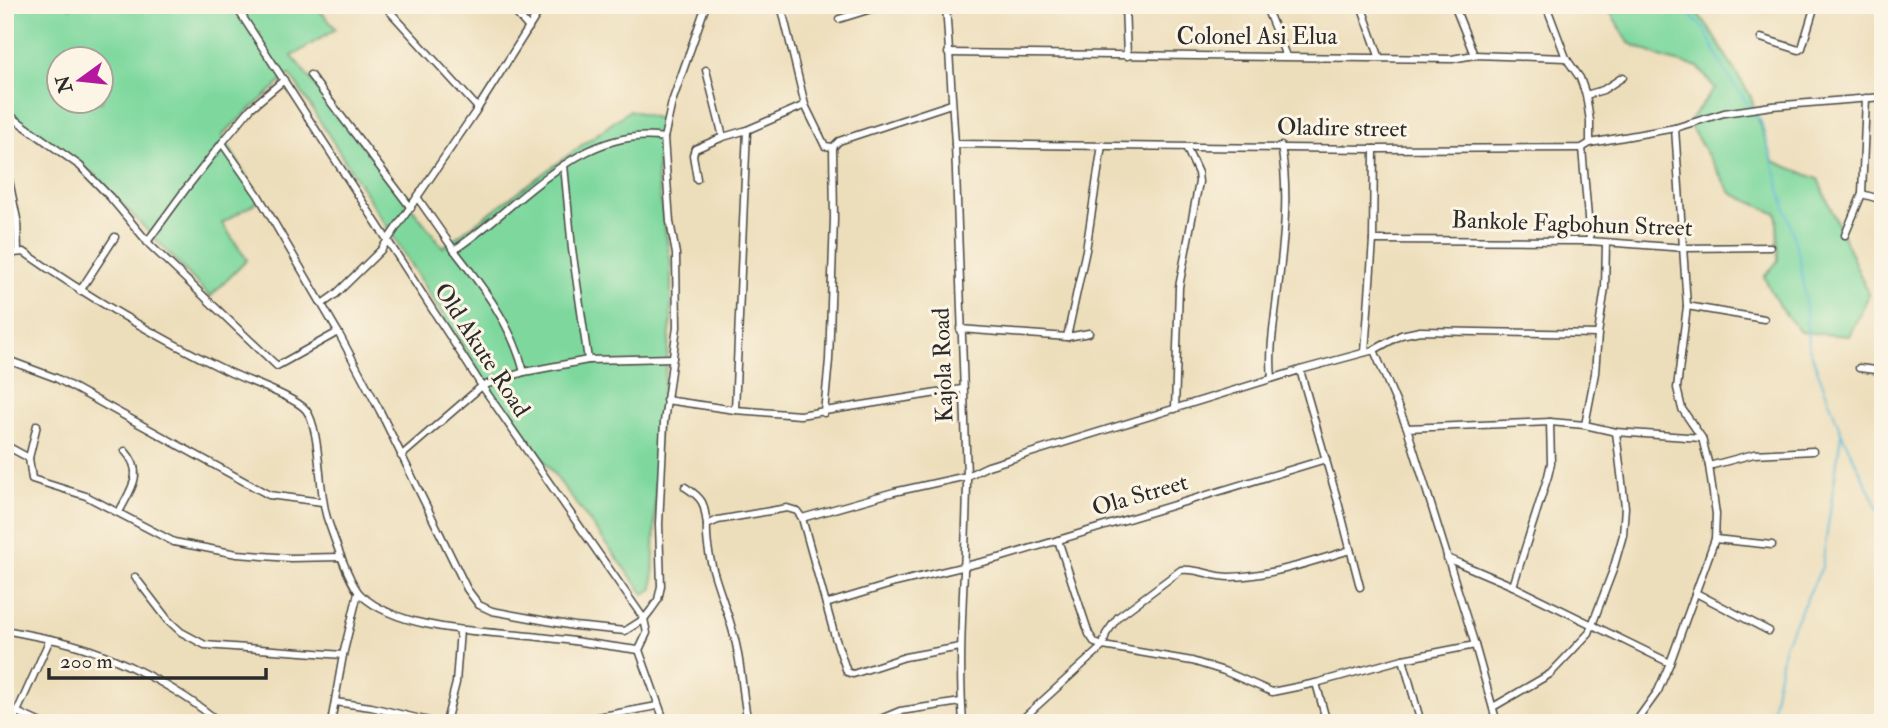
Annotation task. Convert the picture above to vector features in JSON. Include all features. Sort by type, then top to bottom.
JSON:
[{"type":"street","name":"Old Akute Road","points":[[235,5],[482,386],[644,619]]},
{"type":"street","points":[[384,5],[478,108]]},
{"type":"street","points":[[509,5],[530,28]]},
{"type":"street","points":[[322,304],[375,257],[478,108],[543,5]]},
{"type":"street","points":[[222,143],[258,195],[338,332],[454,564],[479,605],[492,611],[546,621],[625,632],[644,619],[658,600],[661,586],[659,524],[666,400],[677,327],[676,254],[670,222],[664,138],[672,102],[706,5]]},
{"type":"street","points":[[781,5],[804,105],[825,146],[833,147]]},
{"type":"street","points":[[839,19],[884,5]]},
{"type":"street","name":"Kajola Road","points":[[946,5],[955,144],[967,476],[960,647],[963,723]]},
{"type":"street","points":[[1125,5],[1127,56]]},
{"type":"street","points":[[1265,5],[1286,56]]},
{"type":"street","points":[[1361,5],[1379,56]]},
{"type":"street","points":[[1454,5],[1474,55]]},
{"type":"street","points":[[1546,5],[1566,58],[1580,78],[1586,95],[1590,144]]},
{"type":"street","points":[[1761,38],[1799,50],[1802,48],[1815,5]]},
{"type":"street","name":"Colonel Asi Elua","points":[[948,53],[1379,56],[1452,59],[1474,55],[1566,58]]},
{"type":"street","points":[[706,70],[723,137]]},
{"type":"street","points":[[310,75],[411,208]]},
{"type":"street","points":[[1586,95],[1603,90],[1623,77]]},
{"type":"street","points":[[148,242],[184,190],[251,108],[284,79]]},
{"type":"street","name":"Oladire street","points":[[955,144],[1374,149],[1582,148],[1590,144],[1675,128],[1724,113],[1772,106],[1883,97]]},
{"type":"street","points":[[1845,235],[1861,194],[1866,98]]},
{"type":"street","points":[[824,413],[829,360],[834,219],[833,147],[839,141],[951,104]]},
{"type":"street","points":[[697,179],[693,155],[695,149],[804,105]]},
{"type":"street","points":[[5,112],[80,166],[148,242],[277,366],[338,332]]},
{"type":"street","points":[[1637,722],[1658,691],[1670,663],[1715,539],[1716,514],[1702,438],[1682,409],[1677,388],[1687,306],[1675,128]]},
{"type":"street","points":[[736,410],[747,130]]},
{"type":"street","points":[[454,250],[528,190],[564,165],[597,147],[626,137],[648,135],[664,138]]},
{"type":"street","points":[[1067,337],[1086,250],[1101,145]]},
{"type":"street","points":[[1272,378],[1271,348],[1283,252],[1286,192],[1281,146]]},
{"type":"street","points":[[1175,409],[1179,287],[1199,182],[1198,173],[1186,147]]},
{"type":"street","points":[[1582,148],[1590,241]]},
{"type":"street","points":[[1365,352],[1373,240],[1374,149]]},
{"type":"street","points":[[5,161],[17,219],[19,251]]},
{"type":"street","points":[[564,165],[572,249],[588,360]]},
{"type":"street","points":[[1861,194],[1883,200]]},
{"type":"street","points":[[417,197],[487,293],[507,327],[524,372]]},
{"type":"street","points":[[80,291],[115,237]]},
{"type":"street","name":"Bankole Fagbohun Street","points":[[1373,240],[1590,241],[1685,248],[1770,247]]},
{"type":"street","points":[[1586,425],[1605,288],[1606,243]]},
{"type":"street","points":[[5,264],[13,253],[24,252],[80,291],[225,370],[301,405],[310,418],[313,429],[322,502],[341,557],[358,593],[374,605],[397,615],[460,630],[639,650]]},
{"type":"street","points":[[1687,306],[1764,319]]},
{"type":"street","points":[[960,329],[1067,337],[1089,333]]},
{"type":"street","points":[[802,518],[914,487],[967,476],[988,466],[1272,378],[1374,350],[1401,335],[1420,331],[1598,334]]},
{"type":"street","points":[[1374,350],[1407,428],[1497,723]]},
{"type":"street","points":[[401,456],[482,386],[524,372],[588,360],[673,358]]},
{"type":"street","points":[[5,359],[56,377],[268,495],[322,502]]},
{"type":"street","points":[[1859,368],[1883,371]]},
{"type":"street","points":[[1300,370],[1360,587]]},
{"type":"street","points":[[666,400],[736,410],[800,415],[962,389]]},
{"type":"street","points":[[1407,428],[1550,422],[1586,425],[1616,432],[1702,438]]},
{"type":"street","points":[[1513,586],[1551,463],[1550,422]]},
{"type":"street","points":[[37,425],[29,458],[32,479],[86,496],[174,542],[237,554],[290,558],[341,557]]},
{"type":"street","points":[[1493,707],[1560,667],[1585,640],[1592,625],[1623,535],[1625,507],[1616,432]]},
{"type":"street","points":[[5,445],[29,458]]},
{"type":"street","points":[[120,512],[136,477],[134,461],[125,451]]},
{"type":"street","points":[[1709,466],[1755,454],[1813,451]]},
{"type":"street","name":"Ola Street","points":[[826,604],[930,574],[964,568],[1326,459]]},
{"type":"street","points":[[685,487],[698,495],[704,503],[706,537],[715,576],[734,634],[748,723]]},
{"type":"street","points":[[707,525],[719,520],[787,508],[797,511],[802,518],[847,673],[853,674],[905,657],[960,647]]},
{"type":"street","points":[[1715,539],[1772,545]]},
{"type":"street","points":[[1058,540],[1089,634],[1095,643],[1192,661],[1224,671],[1272,692],[1403,659],[1475,645]]},
{"type":"street","points":[[1018,723],[1103,646],[1106,634],[1118,617],[1181,570],[1188,569],[1224,577],[1249,576],[1350,550]]},
{"type":"street","points":[[1447,558],[1513,586],[1670,663]]},
{"type":"street","points":[[135,577],[168,620],[181,632],[205,645],[343,655]]},
{"type":"street","points":[[331,723],[358,593]]},
{"type":"street","points":[[1696,593],[1769,631]]},
{"type":"street","points":[[644,619],[647,633],[639,650],[665,723]]},
{"type":"street","points":[[5,630],[83,648],[164,684],[220,723]]},
{"type":"street","points":[[446,722],[456,683],[460,630]]},
{"type":"street","points":[[12,723],[50,639]]},
{"type":"street","points":[[1403,659],[1421,723]]},
{"type":"street","points":[[1316,683],[1327,723]]},
{"type":"street","points":[[335,702],[371,706],[433,722],[452,723]]},
{"type":"street","points":[[872,723],[900,711],[961,702]]},
{"type":"street","points":[[565,723],[657,706]]},
{"type":"street","points":[[17,712],[41,723]]},
{"type":"green space","points":[[5,5],[69,5],[70,8],[73,5],[315,5],[336,29],[292,56],[443,247],[630,110],[660,119],[657,178],[671,265],[671,324],[657,444],[653,589],[644,594],[485,382],[290,74],[222,135],[260,200],[222,223],[247,260],[210,297],[95,175],[5,112]]},
{"type":"green space","points":[[1606,5],[1688,5],[1705,22],[1750,95],[1773,161],[1818,179],[1869,295],[1849,336],[1800,332],[1779,306],[1764,277],[1778,261],[1777,214],[1731,193],[1688,123],[1715,88],[1698,67],[1665,59],[1629,43]]},
{"type":"waterway","points":[[1679,5],[1705,30],[1726,73],[1749,106]]},
{"type":"waterway","points":[[1753,110],[1761,121],[1800,260],[1808,345],[1841,432],[1883,519]]},
{"type":"waterway","points":[[1770,723],[1784,645],[1822,567],[1841,434]]}]
